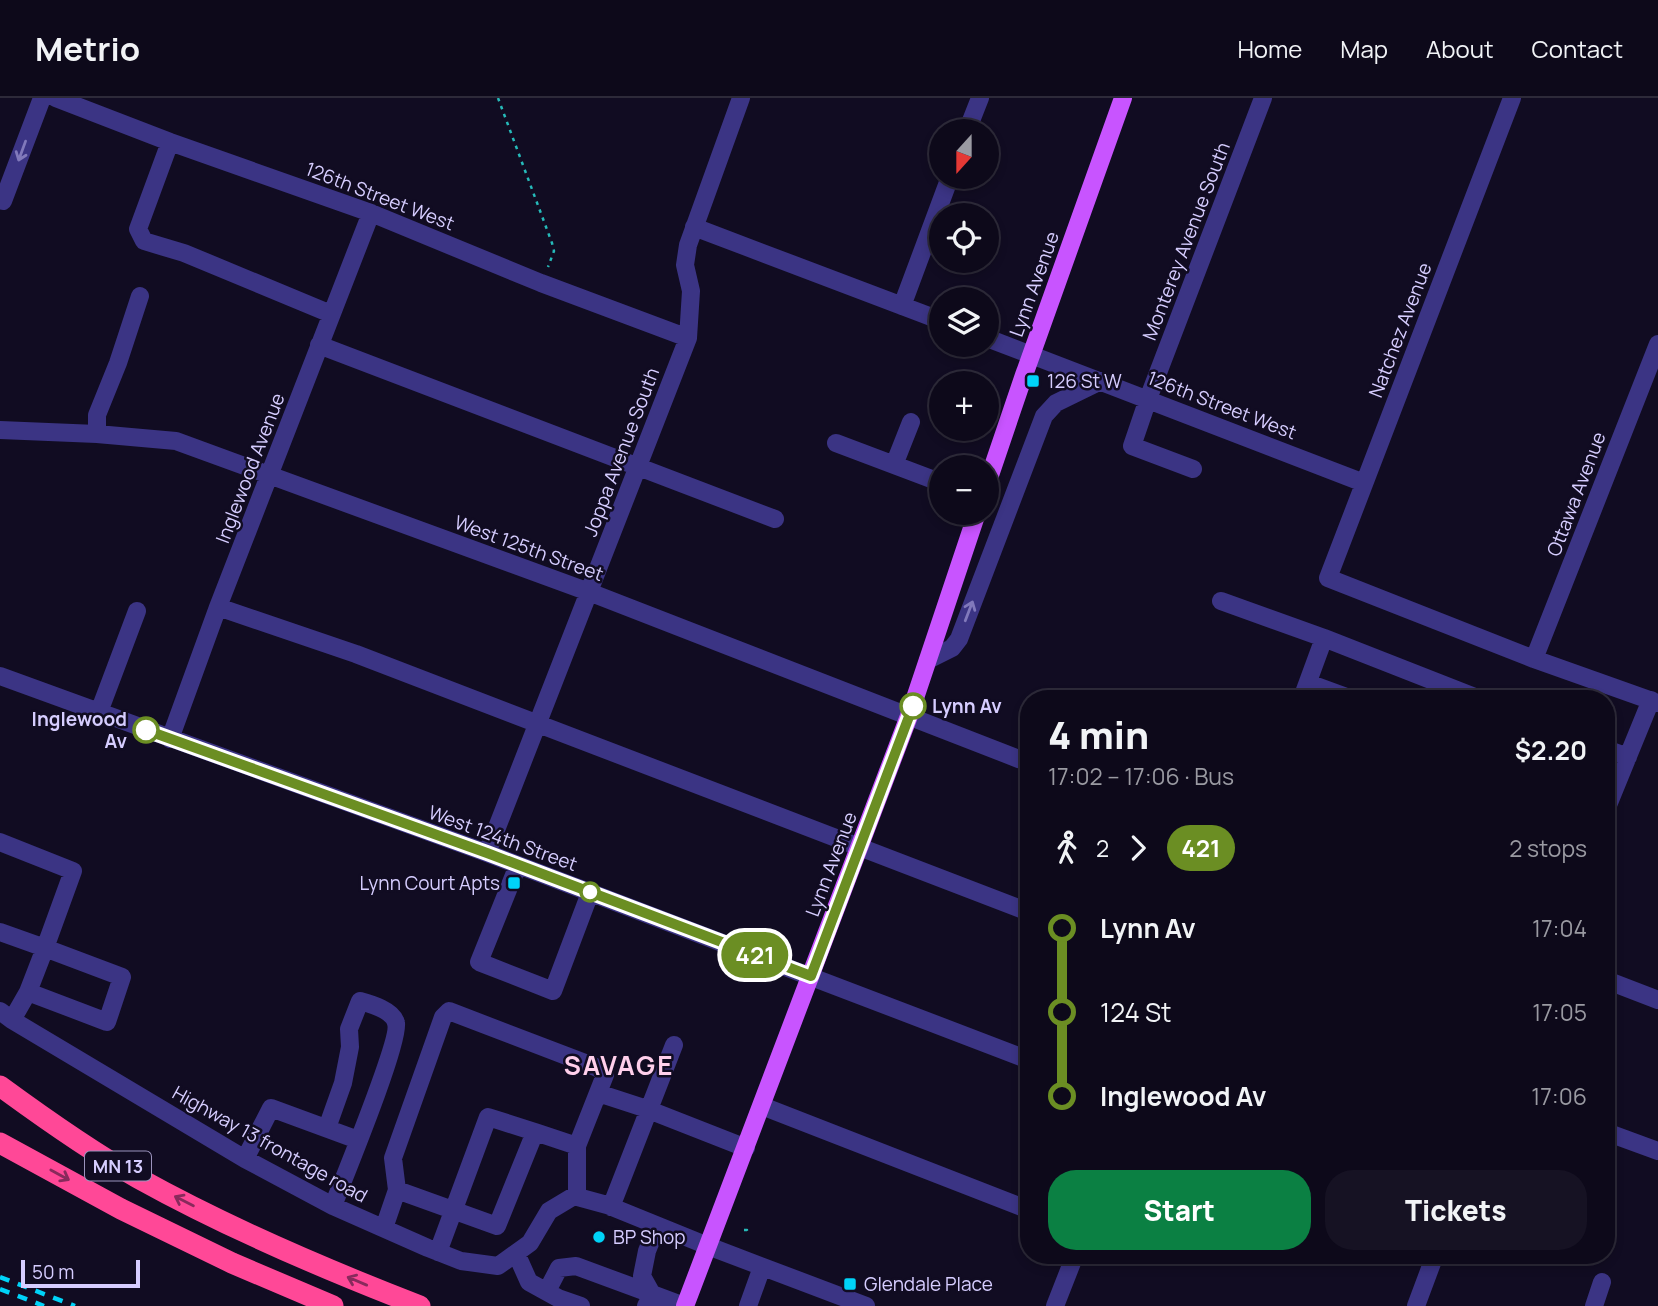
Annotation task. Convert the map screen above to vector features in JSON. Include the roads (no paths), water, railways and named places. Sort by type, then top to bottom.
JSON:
[{"type":"highway","name":"MN 13","points":[[0,1086],[58,1128],[137,1177],[244,1233],[420,1306]]},
{"type":"highway","name":"MN 13","points":[[0,1143],[121,1209],[232,1263],[333,1306]]},
{"type":"main road","name":"Lynn Avenue","points":[[997,455],[1123,98]]},
{"type":"main road","name":"Lynn Avenue","points":[[685,1306],[909,716],[974,525]]},
{"type":"street","points":[[0,200],[3,201],[42,98]]},
{"type":"street","name":"126th Street West","points":[[56,98],[170,142],[371,213],[541,283],[688,338]]},
{"type":"street","name":"Joppa Avenue South","points":[[487,853],[688,338],[691,291],[685,264],[688,245],[741,98]]},
{"type":"street","points":[[972,119],[980,98]]},
{"type":"street","name":"Monterey Avenue South","points":[[1193,469],[1132,446],[1264,98]]},
{"type":"street","name":"Natchez Avenue","points":[[1512,98],[1328,578],[1534,660]]},
{"type":"street","points":[[170,142],[138,229],[144,242],[184,253],[331,314]]},
{"type":"street","points":[[901,306],[945,189]]},
{"type":"street","name":"Inglewood Avenue","points":[[170,739],[218,607],[371,213]]},
{"type":"street","points":[[694,227],[929,316]]},
{"type":"street","points":[[97,434],[97,415],[140,296]]},
{"type":"street","name":"126th Street West","points":[[999,342],[1364,483]]},
{"type":"street","name":"Ottawa Avenue","points":[[1534,660],[1658,344]]},
{"type":"street","points":[[319,345],[775,519]]},
{"type":"street","points":[[928,660],[952,648],[958,641],[1044,416],[1056,403],[1101,381]]},
{"type":"street","points":[[894,465],[911,422]]},
{"type":"street","name":"West 125th Street","points":[[0,430],[176,441],[589,592],[1020,759]]},
{"type":"street","points":[[836,443],[929,478]]},
{"type":"street","points":[[1221,601],[1457,690]]},
{"type":"street","points":[[218,607],[356,654],[1020,909]]},
{"type":"street","points":[[99,712],[137,611]]},
{"type":"street","points":[[1305,690],[1324,638]]},
{"type":"street","points":[[1534,660],[1654,701],[1615,786]]},
{"type":"street","name":"West 124th Street","points":[[0,676],[487,853],[1020,1057]]},
{"type":"street","points":[[1615,752],[1628,757]]},
{"type":"street","points":[[0,842],[73,871],[28,992],[6,1016]]},
{"type":"street","points":[[518,865],[479,962],[553,991],[590,893]]},
{"type":"street","points":[[0,932],[122,977],[107,1021],[28,992]]},
{"type":"street","points":[[1615,984],[1658,1000]]},
{"type":"street","points":[[327,1128],[343,1083],[350,1047],[349,1029],[360,1001],[369,1003],[391,1015],[396,1023],[395,1037],[333,1206]]},
{"type":"street","points":[[384,1228],[397,1190],[393,1158],[443,1017],[449,1011],[598,1068],[605,1075],[577,1146],[577,1197]]},
{"type":"street","name":"Highway 13 frontage road","points":[[6,1016],[245,1158],[333,1206],[461,1261],[498,1266],[523,1248]]},
{"type":"street","points":[[611,1207],[674,1045]]},
{"type":"street","points":[[598,1093],[746,1148]]},
{"type":"street","points":[[762,1106],[1020,1206]]},
{"type":"street","points":[[245,1158],[271,1108],[358,1140]]},
{"type":"street","points":[[438,1252],[488,1117],[577,1146]]},
{"type":"street","points":[[397,1190],[497,1226],[535,1132]]},
{"type":"street","points":[[1615,1135],[1658,1151]]},
{"type":"street","points":[[581,1306],[558,1298],[529,1282],[523,1248],[549,1211],[574,1196],[611,1207],[866,1306]]},
{"type":"street","points":[[649,1300],[642,1276],[647,1251],[657,1226]]},
{"type":"street","points":[[1055,1306],[1071,1264]]},
{"type":"street","points":[[1416,1306],[1432,1264]]},
{"type":"street","points":[[547,1292],[559,1268],[576,1266],[649,1300],[685,1306]]},
{"type":"street","points":[[748,1306],[762,1267]]},
{"type":"street","points":[[1594,1306],[1602,1282]]},
{"type":"railway","points":[[0,1277],[75,1306]]},
{"type":"railway","points":[[0,1289],[44,1306]]},
{"type":"place","name":"126 St W","points":[[1033,381]]},
{"type":"place","name":"Lynn Av","points":[[913,706]]},
{"type":"place","name":"Inglewood Av","points":[[146,730]]},
{"type":"place","name":"Lynn Court Apts","points":[[514,883]]},
{"type":"place","name":"BP Shop","points":[[599,1237]]},
{"type":"place","name":"Glendale Place","points":[[850,1284]]},
{"type":"district","name":"SAVAGE","points":[[619,1065]]}]
